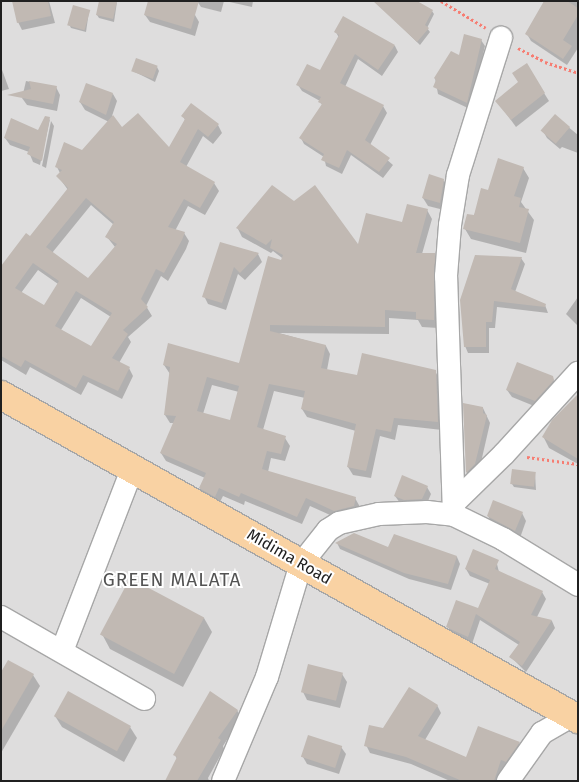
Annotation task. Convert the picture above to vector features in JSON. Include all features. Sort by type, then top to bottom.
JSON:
[{"type":"main road","name":"Midima Road","points":[[1,395],[133,467],[575,718]]},
{"type":"street","points":[[455,508],[450,448],[446,276],[450,225],[458,175],[501,38]]},
{"type":"street","points":[[223,781],[267,677],[301,564],[328,530],[340,523],[379,514],[427,512],[455,508],[578,373]]},
{"type":"street","points":[[62,651],[133,467]]},
{"type":"street","points":[[455,508],[578,585]]},
{"type":"street","points":[[1,617],[144,699]]},
{"type":"street","points":[[508,781],[542,733],[575,718]]},
{"type":"path","points":[[504,454],[578,464]]},
{"type":"shaded area","points":[[1,1],[578,1],[578,781],[1,781]]},
{"type":"building","points":[[12,1],[48,1],[51,16],[17,23]]},
{"type":"building","points":[[99,1],[117,1],[113,19],[96,15]]},
{"type":"building","points":[[148,1],[199,1],[191,29],[144,15]]},
{"type":"building","points":[[373,1],[417,1],[433,10],[425,25],[429,28],[417,42]]},
{"type":"building","points":[[544,1],[567,1],[578,8],[578,15],[563,40],[572,46],[563,59],[525,34]]},
{"type":"building","points":[[73,5],[90,10],[85,30],[67,25]]},
{"type":"building","points":[[343,16],[395,45],[378,70],[355,54],[340,83],[384,105],[365,140],[390,158],[379,172],[347,150],[339,168],[321,160],[324,154],[299,138],[322,104],[318,102],[321,97],[296,85],[307,64],[320,70],[339,35],[334,32]]},
{"type":"building","points":[[464,34],[482,39],[467,103],[433,87],[436,80],[434,78],[451,51],[459,55]]},
{"type":"building","points":[[136,58],[158,66],[153,79],[131,71]]},
{"type":"building","points":[[527,63],[545,93],[511,120],[495,101],[518,82],[512,73]]},
{"type":"building","points":[[29,81],[57,86],[53,104],[7,95],[31,89]]},
{"type":"building","points":[[86,83],[113,93],[106,115],[79,102]]},
{"type":"building","points":[[191,103],[219,124],[208,137],[198,129],[180,162],[215,182],[200,208],[184,199],[168,227],[185,232],[164,273],[156,269],[141,299],[148,307],[123,330],[128,334],[112,358],[130,367],[118,391],[83,375],[76,388],[25,360],[21,367],[1,356],[1,266],[26,233],[30,236],[68,188],[56,176],[62,170],[55,167],[64,142],[82,150],[113,115],[122,127],[138,113],[169,147],[185,119],[181,116]],"holes":[[[86,198],[114,222],[105,237],[117,244],[88,278],[46,247]],[[33,263],[59,281],[44,305],[15,288]],[[76,291],[112,313],[91,346],[55,326]]]},
{"type":"building","points":[[555,114],[570,127],[556,144],[541,131]]},
{"type":"building","points":[[45,116],[50,117],[42,161],[27,154],[30,147],[4,138],[11,118],[38,130]]},
{"type":"building","points":[[498,158],[524,167],[514,196],[521,198],[519,207],[529,209],[520,243],[463,229],[467,214],[474,215],[481,188],[488,190]]},
{"type":"building","points":[[429,174],[444,179],[440,203],[422,198]]},
{"type":"building","points":[[272,185],[294,201],[315,185],[358,244],[366,213],[402,222],[407,204],[428,209],[416,253],[435,253],[434,320],[416,319],[416,312],[385,310],[385,327],[270,325],[270,331],[326,345],[321,368],[357,375],[362,353],[436,370],[438,422],[394,418],[391,432],[376,429],[366,471],[347,467],[356,424],[301,409],[305,391],[269,384],[257,427],[286,436],[281,454],[267,451],[262,469],[356,497],[354,506],[334,511],[306,498],[297,517],[241,493],[239,497],[219,488],[215,497],[199,488],[206,473],[160,453],[176,416],[164,415],[170,367],[163,365],[168,343],[239,363],[268,256],[281,260],[283,255],[270,248],[272,239],[266,245],[236,228]],"holes":[[[207,377],[239,386],[230,420],[197,411]]]},
{"type":"building","points":[[220,242],[259,253],[240,273],[234,267],[222,303],[202,297]]},
{"type":"building","points":[[475,255],[522,257],[511,289],[546,304],[545,307],[494,301],[492,322],[486,322],[486,347],[464,347],[460,300]]},
{"type":"building","points":[[517,362],[553,376],[554,380],[535,401],[506,390]]},
{"type":"building","points":[[578,394],[578,459],[542,437],[552,420]]},
{"type":"building","points":[[463,403],[483,407],[483,413],[487,415],[475,464],[466,473]]},
{"type":"building","points":[[512,469],[536,472],[534,487],[510,484]]},
{"type":"building","points":[[402,475],[428,486],[422,499],[404,500],[394,496]]},
{"type":"building","points":[[493,500],[523,512],[515,531],[487,516]]},
{"type":"building","points":[[354,533],[388,547],[394,534],[457,556],[448,584],[404,573],[335,543]]},
{"type":"building","points":[[473,549],[499,560],[495,569],[543,591],[531,615],[552,620],[522,666],[509,657],[520,642],[476,614],[468,637],[446,627],[456,600],[478,608],[490,580],[465,569]]},
{"type":"building","points":[[130,578],[204,617],[174,674],[100,635]]},
{"type":"building","points":[[8,660],[34,674],[1,731],[1,672]]},
{"type":"building","points":[[308,664],[343,673],[336,701],[301,692]]},
{"type":"building","points":[[409,687],[438,705],[418,736],[466,757],[478,726],[520,742],[506,762],[501,760],[494,781],[462,781],[406,757],[364,746],[369,725],[383,728]]},
{"type":"building","points":[[68,691],[131,726],[117,751],[54,716]]},
{"type":"building","points":[[210,691],[238,710],[218,738],[221,740],[197,781],[165,781],[177,757],[173,755]]},
{"type":"building","points":[[308,735],[342,746],[335,768],[301,757]]},
{"type":"district","name":"GREEN MALATA","points":[[172,580]]}]
